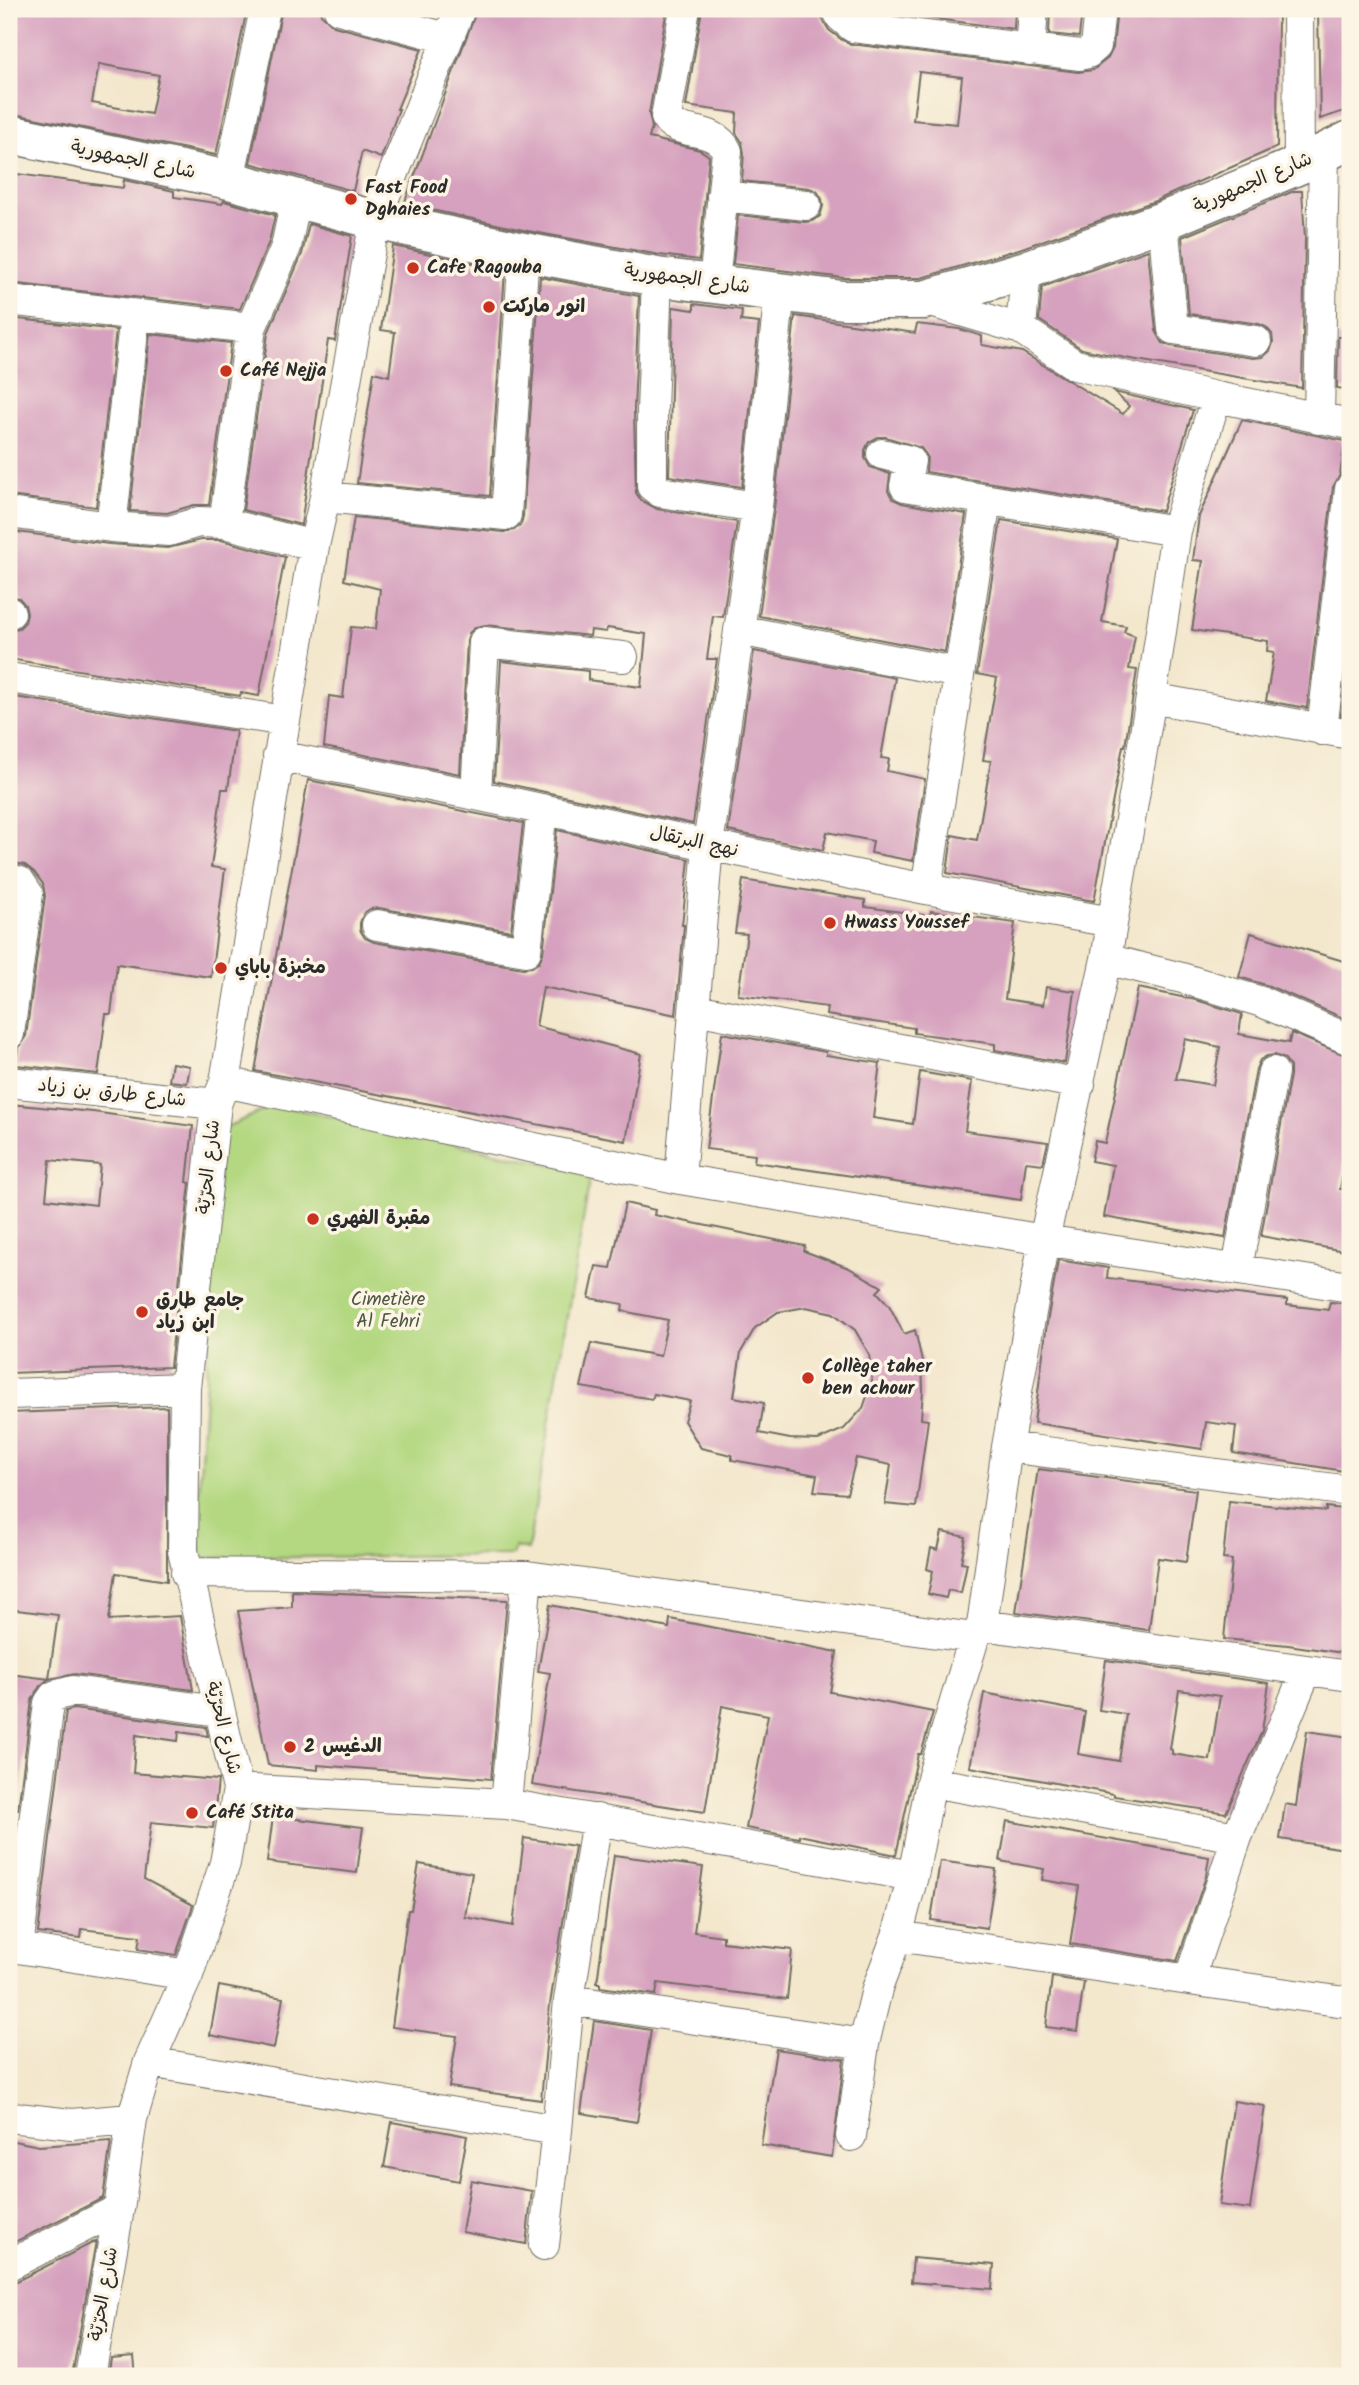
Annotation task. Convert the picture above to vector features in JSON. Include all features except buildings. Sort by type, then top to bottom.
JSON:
[{"type":"street","points":[[229,180],[265,9]]},
{"type":"street","points":[[339,9],[447,38]]},
{"type":"street","name":"شارع الحرّيّة","points":[[90,2376],[132,2119],[149,2062],[188,1975],[225,1863],[238,1789],[183,1551],[185,1388],[220,1093],[313,546],[325,498],[375,220],[460,9]]},
{"type":"street","points":[[685,9],[666,117],[673,125],[710,135],[723,144],[727,151],[713,284]]},
{"type":"street","points":[[837,9],[841,17],[853,27],[1080,55],[1096,46],[1100,9]]},
{"type":"street","points":[[1030,50],[1033,9]]},
{"type":"street","points":[[1298,9],[1324,153],[1319,419]]},
{"type":"street","name":"شارع الجمهورية","points":[[9,134],[229,180],[375,220],[524,252],[657,277],[843,300],[924,300],[1027,270],[1163,221],[1324,153]]},
{"type":"street","points":[[722,197],[806,205]]},
{"type":"street","points":[[224,523],[251,328],[286,247],[296,199]]},
{"type":"street","points":[[1163,221],[1164,311],[1173,329],[1256,341]]},
{"type":"street","points":[[325,498],[506,515],[524,252]]},
{"type":"street","points":[[1021,329],[1027,270]]},
{"type":"street","points":[[657,277],[652,486],[660,492],[757,507]]},
{"type":"street","points":[[680,1179],[708,845],[757,507],[780,291]]},
{"type":"street","points":[[9,300],[251,328]]},
{"type":"street","points":[[924,300],[1021,329],[1075,365],[1350,424]]},
{"type":"street","points":[[111,527],[135,315]]},
{"type":"street","points":[[851,2136],[864,2044],[877,1989],[897,1936],[913,1876],[932,1782],[978,1631],[1044,1240],[1106,959],[1151,698],[1176,531],[1216,397]]},
{"type":"street","points":[[882,454],[910,461],[905,486],[1176,531]]},
{"type":"street","points":[[1151,698],[1336,732],[1350,489]]},
{"type":"street","points":[[926,889],[986,500]]},
{"type":"street","points":[[9,513],[111,527],[169,531],[199,522],[224,523],[313,546]]},
{"type":"street","points":[[739,630],[959,673]]},
{"type":"street","points":[[476,795],[484,642],[623,657]]},
{"type":"street","points":[[9,678],[285,721]]},
{"type":"street","name":"نهج البرتقال","points":[[278,757],[476,795],[926,889],[1112,922]]},
{"type":"street","points":[[377,925],[526,951],[542,810]]},
{"type":"street","points":[[9,879],[20,882],[28,894],[9,1034]]},
{"type":"street","points":[[1106,959],[1262,1002],[1350,1040]]},
{"type":"street","points":[[695,1009],[1080,1084]]},
{"type":"street","points":[[1237,1269],[1273,1072]]},
{"type":"street","name":"شارع طارق بن زياد","points":[[9,1082],[220,1093],[680,1179],[1044,1240],[1350,1287]]},
{"type":"street","points":[[9,1394],[185,1388]]},
{"type":"street","points":[[1007,1447],[1350,1491]]},
{"type":"street","points":[[186,1573],[527,1576],[1350,1676]]},
{"type":"street","points":[[506,1804],[527,1576]]},
{"type":"street","points":[[1189,1980],[1237,1837],[1306,1671]]},
{"type":"street","points":[[188,1975],[13,1947],[50,1703],[54,1696],[73,1691],[218,1711]]},
{"type":"street","points":[[932,1782],[1237,1837]]},
{"type":"street","points":[[238,1789],[506,1804],[913,1876]]},
{"type":"street","points":[[544,2245],[569,2000],[597,1819]]},
{"type":"street","points":[[897,1936],[1345,2002],[1350,1999]]},
{"type":"street","points":[[569,2000],[864,2044]]},
{"type":"street","points":[[149,2062],[557,2130]]},
{"type":"street","points":[[9,2117],[71,2124],[132,2119]]},
{"type":"street","points":[[9,2265],[119,2209]]},
{"type":"green space","name":"Cimetière Al Fehri","points":[[276,1105],[591,1173],[528,1550],[515,1547],[512,1555],[202,1558],[197,1526],[220,1144],[226,1127]]},
{"type":"place","name":"Fast Food Dghaies","points":[[351,199]]},
{"type":"place","name":"Cafe Ragouba","points":[[413,268]]},
{"type":"place","name":"انور ماركت","points":[[489,307]]},
{"type":"place","name":"Café Nejja","points":[[226,371]]},
{"type":"place","name":"Hwass Youssef","points":[[830,923]]},
{"type":"place","name":"مخبزة باباي","points":[[221,968]]},
{"type":"place","name":"مقبرة الفهري","points":[[313,1219]]},
{"type":"place","name":"جامع طارق ابن زياد","points":[[142,1312]]},
{"type":"place","name":"Collège taher ben achour","points":[[808,1378]]},
{"type":"place","name":"الدغيس 2","points":[[290,1747]]},
{"type":"place","name":"Café Stita","points":[[192,1813]]}]
